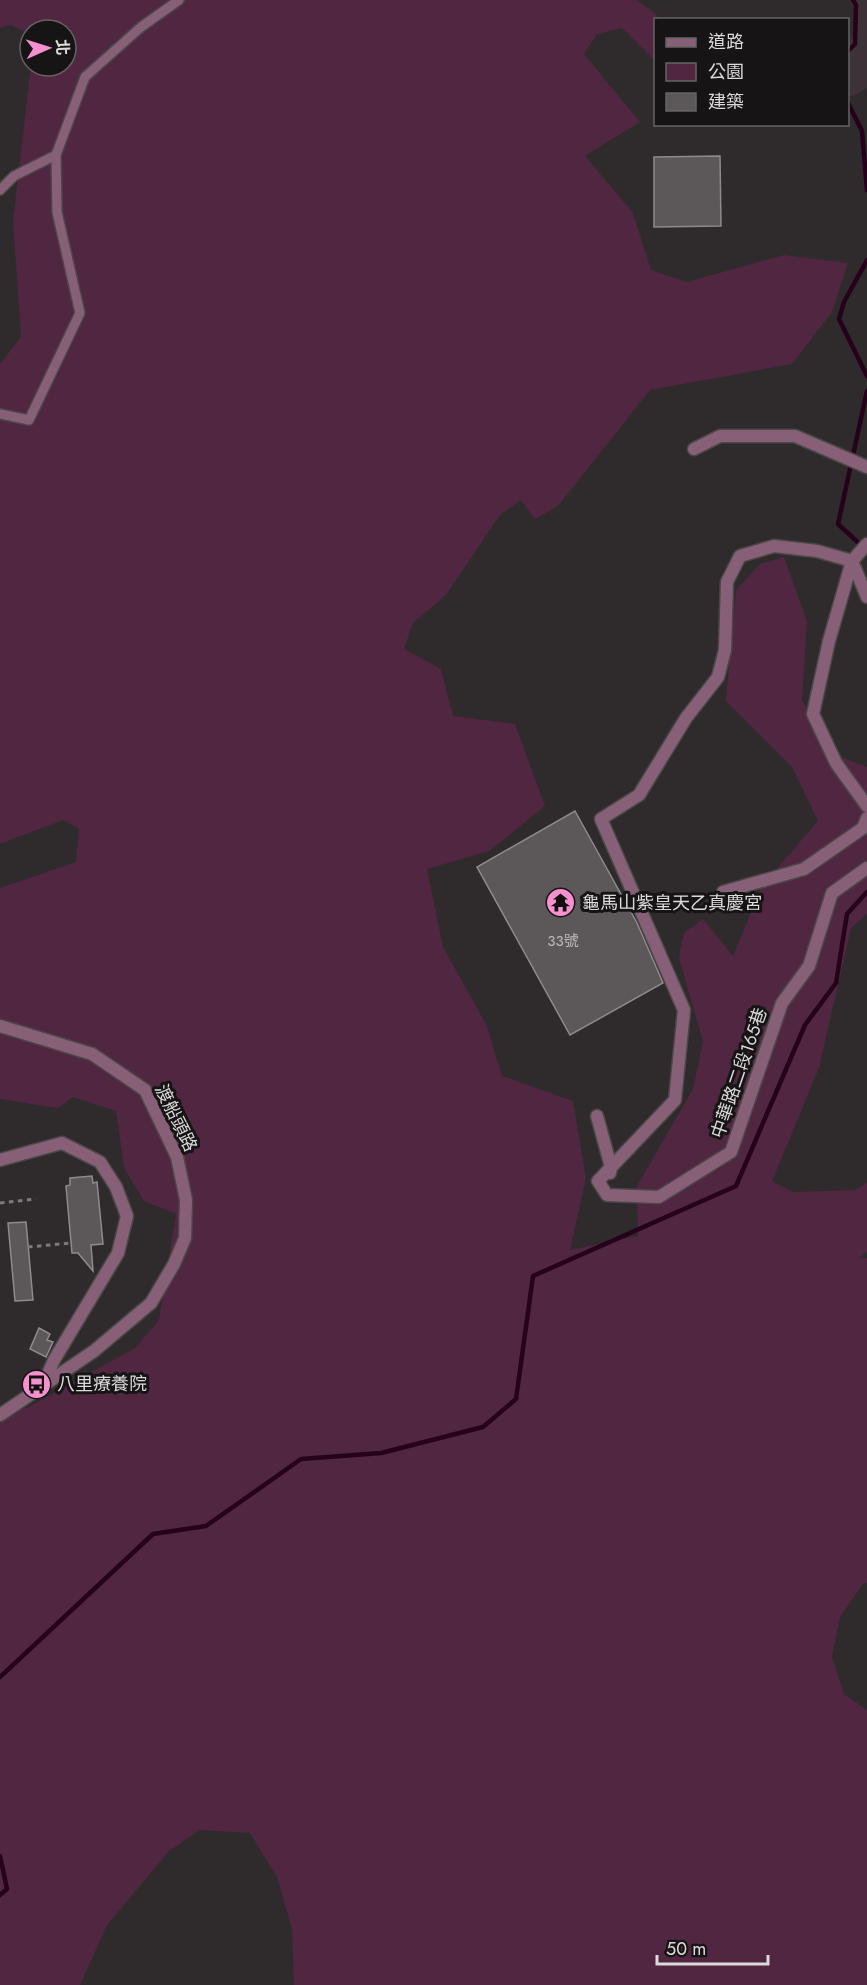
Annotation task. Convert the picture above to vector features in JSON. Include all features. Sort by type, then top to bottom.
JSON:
[{"type":"street","points":[[694,449],[720,436],[795,436],[864,465]]},
{"type":"street","points":[[867,544],[854,558],[829,641],[813,714],[836,763],[867,806]]},
{"type":"street","name":"中華路二段165巷","points":[[854,558],[774,546],[740,556],[727,582],[725,650],[718,677],[686,718],[639,795],[601,819],[684,1010],[675,1100],[598,1181],[607,1195],[659,1197],[731,1152],[782,1004],[809,966],[832,893],[867,868]]},
{"type":"street","points":[[854,558],[867,597]]},
{"type":"street","points":[[723,892],[804,869],[863,828],[867,818]]},
{"type":"street","name":"渡船頭路","points":[[0,1026],[92,1054],[145,1090],[177,1157],[186,1200],[185,1238],[174,1264],[151,1303],[94,1351],[0,1415]]},
{"type":"street","points":[[597,1116],[611,1167]]},
{"type":"street","points":[[0,1160],[62,1143],[99,1162],[116,1186],[127,1216],[118,1253],[54,1360],[42,1388]]},
{"type":"lane","points":[[0,414],[28,420],[80,313],[57,212],[56,155],[85,77],[141,27],[179,0]]},
{"type":"lane","points":[[0,190],[14,176],[56,155]]},
{"type":"path","points":[[0,1203],[36,1199]]},
{"type":"path","points":[[28,1247],[71,1243]]},
{"type":"shaded area","points":[[850,0],[867,0],[867,88],[853,96],[849,95],[849,42],[855,32],[857,15]]},
{"type":"green space","points":[[0,0],[637,0],[656,14],[658,18],[654,18],[654,60],[622,28],[597,34],[584,54],[640,122],[585,156],[633,213],[651,270],[687,282],[784,255],[848,263],[832,312],[792,364],[650,390],[558,506],[535,519],[521,500],[500,515],[446,595],[413,623],[404,649],[441,669],[453,716],[515,724],[545,806],[489,851],[427,869],[443,947],[487,1026],[502,1076],[573,1101],[586,1178],[570,1250],[638,1236],[637,1186],[693,1089],[703,1042],[679,958],[684,933],[703,919],[733,956],[762,886],[818,821],[792,767],[726,701],[736,590],[760,564],[784,557],[807,621],[802,701],[841,757],[867,767],[867,914],[851,928],[819,1068],[772,1181],[793,1192],[855,1190],[867,1183],[867,1252],[859,1258],[867,1258],[867,1583],[863,1584],[840,1617],[832,1657],[844,1694],[867,1710],[867,1985],[294,1985],[292,1929],[277,1877],[250,1833],[200,1830],[169,1851],[107,1925],[80,1985],[0,1985],[0,1410],[27,1408],[135,1348],[159,1320],[176,1214],[144,1201],[124,1168],[116,1111],[73,1097],[58,1108],[0,1099],[0,888],[76,862],[79,829],[63,820],[0,844],[0,364],[21,337],[13,220],[30,78],[78,78],[78,18],[18,18],[18,28],[11,25],[0,28]]},
{"type":"building","points":[[720,156],[721,226],[654,227],[654,157]]},
{"type":"building","name":"龜馬山紫皇天乙真慶宮","points":[[575,811],[637,923],[663,983],[570,1035],[477,867]]},
{"type":"building","points":[[92,1176],[93,1183],[97,1182],[103,1244],[91,1245],[93,1271],[78,1253],[72,1253],[66,1186],[70,1185],[70,1178]]},
{"type":"building","points":[[26,1222],[33,1300],[15,1301],[8,1223]]},
{"type":"building","points":[[39,1328],[50,1334],[47,1340],[53,1342],[46,1357],[30,1349]]},
{"type":"waterway","points":[[849,50],[855,44],[856,5],[853,0]]},
{"type":"waterway","points":[[849,105],[862,131],[867,190]]},
{"type":"waterway","points":[[867,260],[844,302],[839,319],[867,376]]},
{"type":"waterway","points":[[863,547],[838,524],[867,391]]},
{"type":"waterway","points":[[0,1677],[153,1534],[206,1526],[301,1459],[381,1453],[483,1427],[516,1399],[533,1276],[736,1186],[805,1025],[836,983],[847,914],[867,892]]},
{"type":"waterway","points":[[0,1856],[7,1889],[0,1895]]},
{"type":"place","name":"龜馬山紫皇天乙真慶宮","points":[[561,903]]},
{"type":"place","name":"八里療養院","points":[[36,1384]]}]
